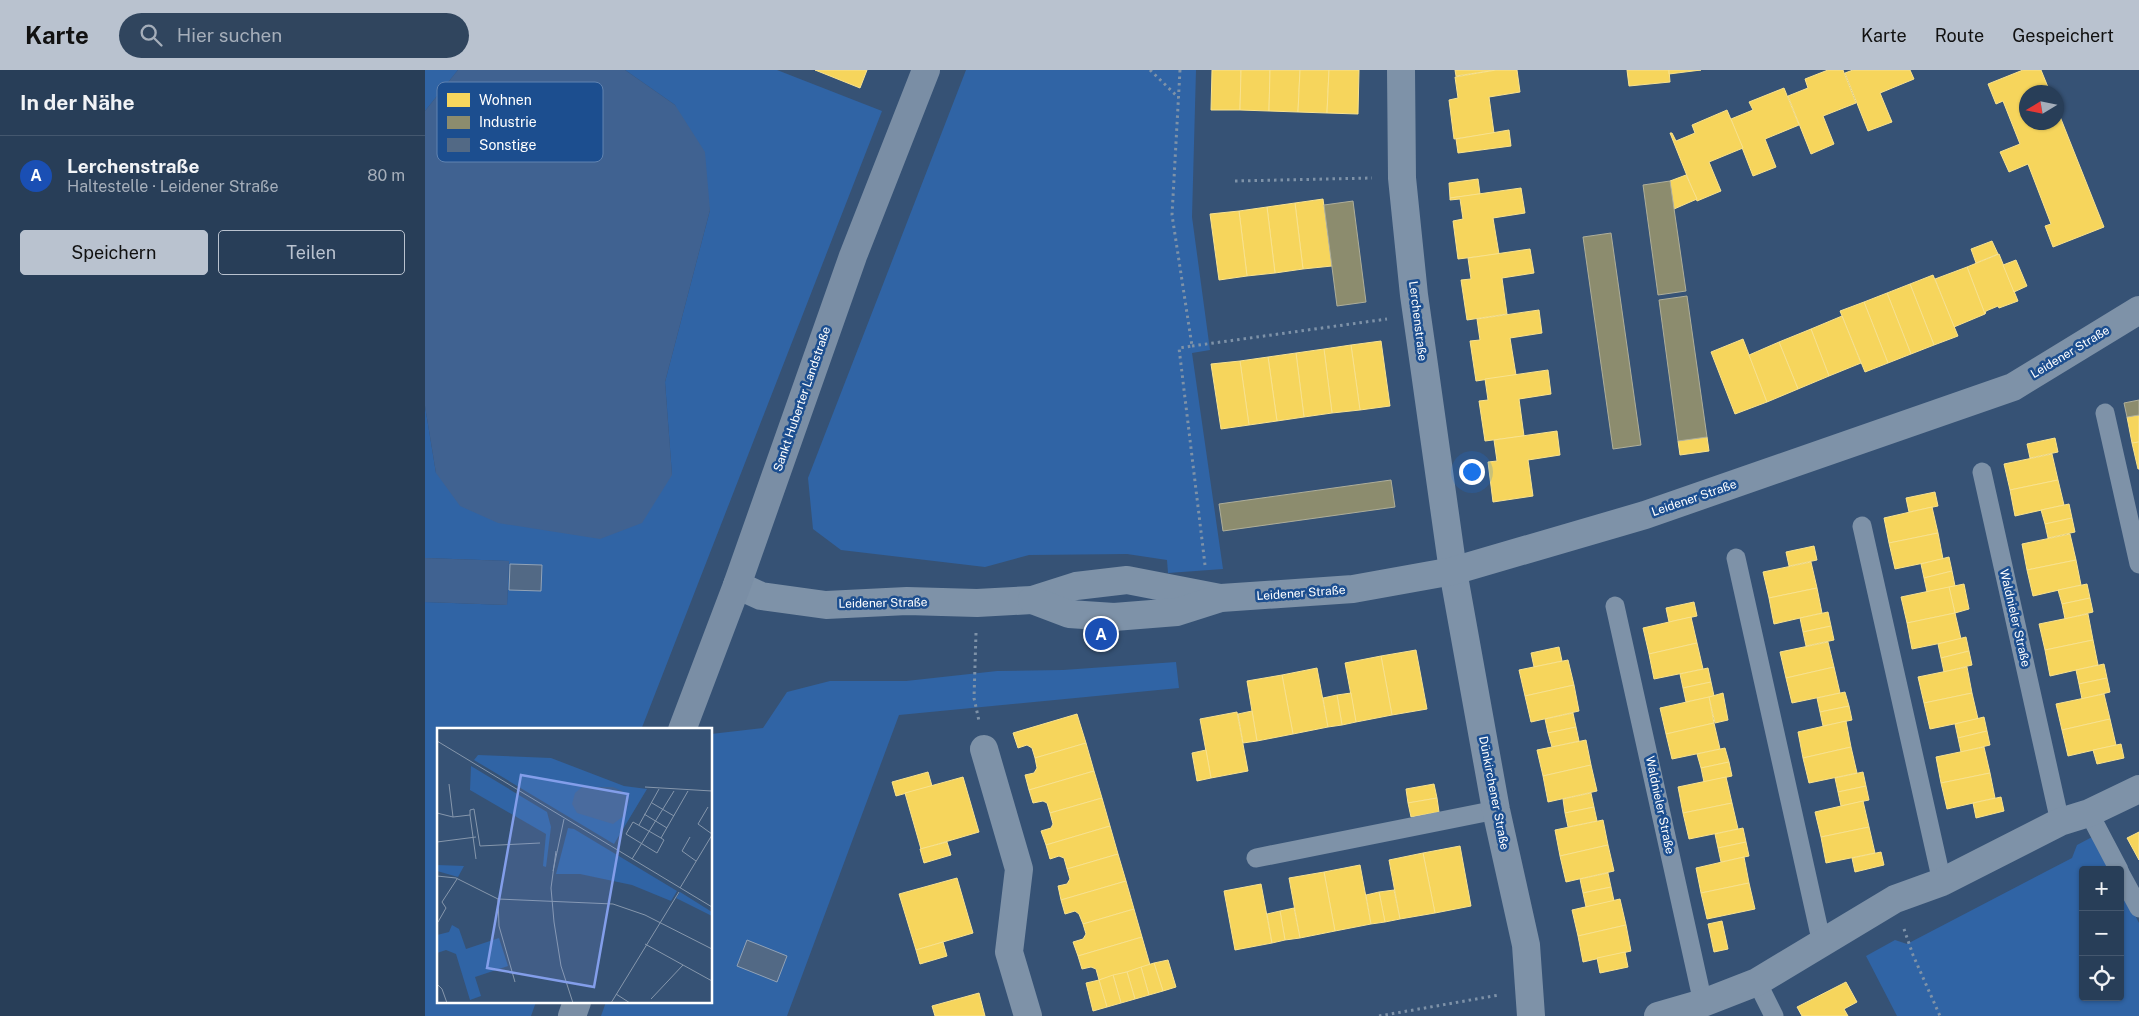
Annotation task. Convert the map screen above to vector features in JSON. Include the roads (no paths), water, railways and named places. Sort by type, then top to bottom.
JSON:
[{"type":"street","name":"Sankt Huberter Landstraße","points":[[683,728],[737,585],[853,256],[926,70]]},
{"type":"street","name":"Lerchenstraße","points":[[1401,70],[1402,178],[1417,315],[1453,571]]},
{"type":"street","name":"Leidener Straße","points":[[737,585],[761,596],[826,605],[907,601],[977,603],[1032,600],[1076,586],[1127,580],[1215,597],[1353,589],[1453,571],[1645,515],[2013,387],[2139,310]]},
{"type":"street","name":"Dünkirchener Straße","points":[[1453,571],[1496,810],[1526,945],[1531,1016]]},
{"type":"street","name":"Leidener Straße","points":[[1032,600],[1069,614],[1113,617],[1177,612],[1215,597]]},
{"type":"street","points":[[984,749],[1019,869],[1009,952],[1027,1016]]},
{"type":"street","points":[[1658,1016],[1703,1003],[1757,982],[1895,899],[1942,882],[2060,822],[2089,813],[2139,789]]},
{"type":"street","points":[[572,1016],[576,1004]]},
{"type":"lane","points":[[2105,413],[2139,564]]},
{"type":"lane","name":"Waldnieler Straße","points":[[1982,472],[2060,822]]},
{"type":"lane","points":[[1862,526],[1942,882]]},
{"type":"lane","points":[[1735,558],[1823,944]]},
{"type":"lane","name":"Waldnieler Straße","points":[[1615,606],[1703,1003]]},
{"type":"lane","points":[[1256,858],[1496,810]]},
{"type":"lane","points":[[2089,813],[2116,866]]},
{"type":"lane","points":[[2124,880],[2139,908]]},
{"type":"lane","points":[[1757,982],[1774,1016]]},
{"type":"place","name":"Lerchenstraße","points":[[1101,634]]}]
